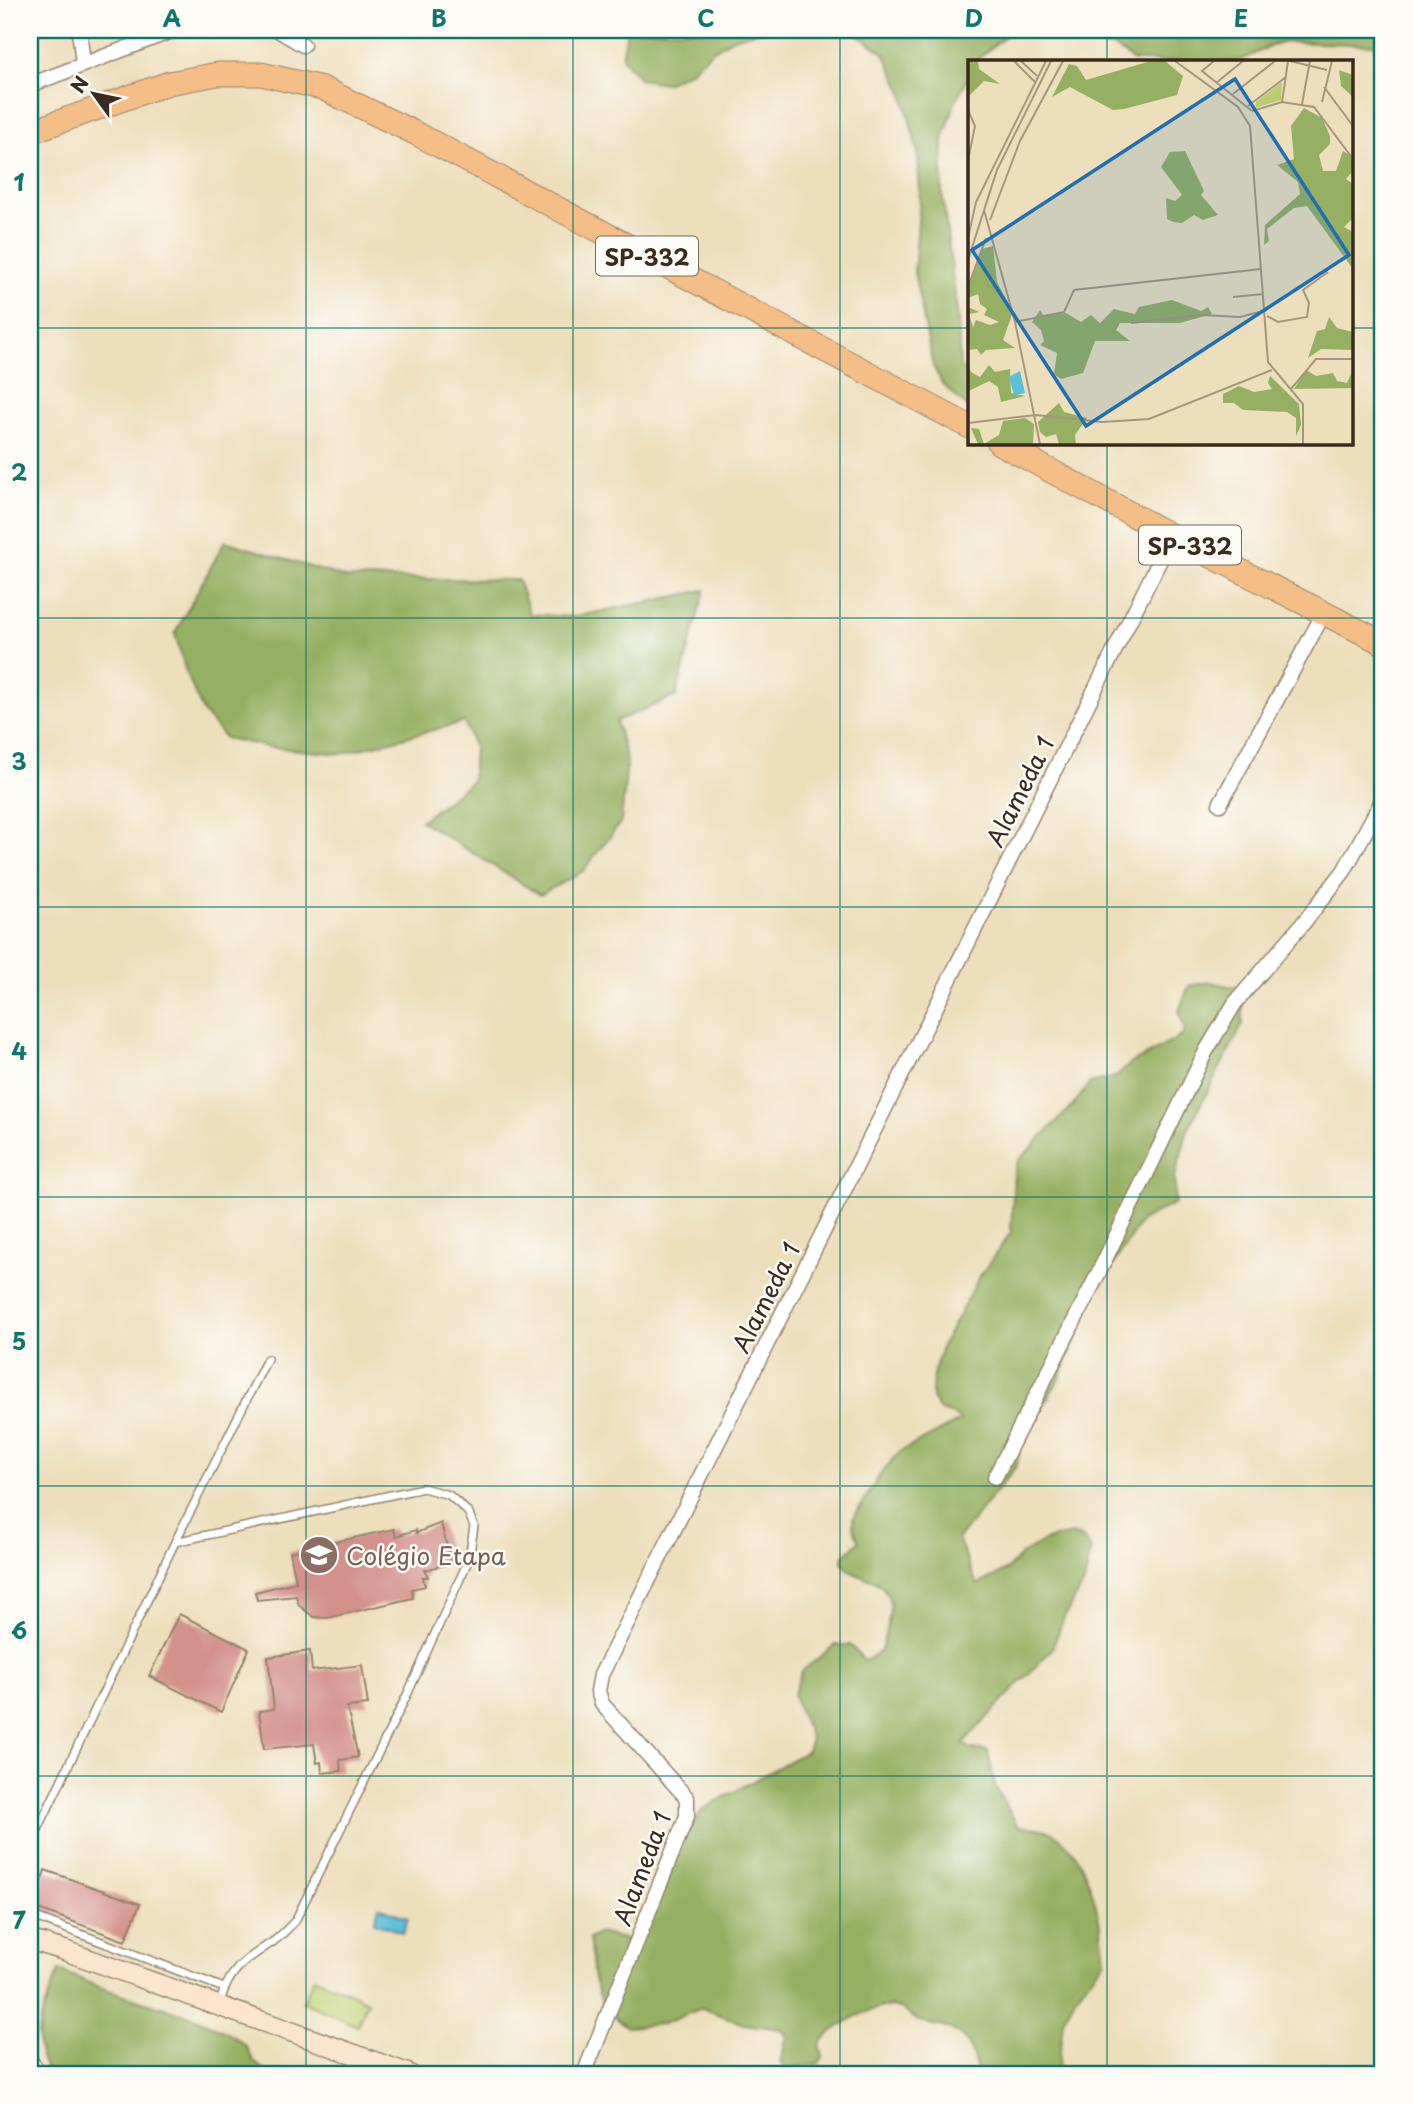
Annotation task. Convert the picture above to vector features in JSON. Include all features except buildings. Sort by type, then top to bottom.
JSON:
[{"type":"main road","name":"SP-332","points":[[30,132],[169,83],[218,74],[261,74],[322,88],[418,134],[968,426]]},
{"type":"main road","name":"SP-332","points":[[1001,444],[1172,536],[1383,643]]},
{"type":"main road","points":[[30,1940],[409,2074]]},
{"type":"main road","points":[[30,1956],[63,1950]]},
{"type":"street","points":[[79,30],[83,64]]},
{"type":"street","points":[[30,85],[174,30]]},
{"type":"street","points":[[278,30],[303,45]]},
{"type":"street","name":"Alameda 1","points":[[584,2074],[687,1816],[688,1807],[687,1798],[602,1704],[598,1691],[601,1675],[1172,536]]},
{"type":"street","points":[[1220,804],[1324,613]]},
{"type":"street","points":[[996,1477],[1206,1051],[1235,1003],[1344,871],[1383,799]]},
{"type":"street","points":[[30,2061],[41,2074]]},
{"type":"lane","points":[[30,1846],[175,1542],[267,1359]]},
{"type":"lane","points":[[175,1542],[423,1488],[449,1495],[468,1512],[474,1526],[470,1559],[407,1695],[295,1922],[277,1939],[243,1960],[224,1987],[219,2007]]},
{"type":"lane","points":[[30,1915],[224,1987]]},
{"type":"green space","points":[[627,30],[763,30],[733,38],[711,52],[691,71],[666,83],[640,79],[622,58]]},
{"type":"green space","points":[[850,30],[1046,30],[1010,32],[978,60],[968,60],[968,78],[956,100],[943,140],[942,191],[958,320],[960,367],[968,376],[968,407],[943,385],[933,366],[914,272],[920,199],[918,154],[902,90],[884,53]]},
{"type":"green space","points":[[1070,30],[1383,30],[1383,45],[1286,42],[1241,60],[1133,60],[1114,47],[1086,44]]},
{"type":"green space","points":[[225,541],[346,578],[518,580],[530,614],[574,617],[705,590],[676,696],[616,721],[627,762],[621,822],[583,871],[540,895],[421,821],[472,781],[474,746],[464,722],[341,754],[268,747],[225,738],[203,712],[186,672],[175,633]]},
{"type":"green space","points":[[1210,982],[1238,988],[1243,1002],[1243,1024],[1188,1129],[1175,1177],[1175,1203],[1141,1221],[1091,1299],[1061,1376],[1021,1442],[1017,1465],[958,1539],[977,1585],[1008,1569],[1021,1555],[1044,1541],[1071,1534],[1082,1537],[1091,1549],[1084,1584],[1065,1615],[1052,1649],[963,1743],[971,1749],[988,1751],[995,1786],[1018,1826],[1043,1829],[1056,1835],[1078,1859],[1092,1892],[1101,1927],[1105,1960],[1076,1996],[1063,2020],[1058,2074],[979,2074],[967,2043],[956,2032],[919,2021],[896,2007],[865,2012],[834,2030],[820,2044],[823,2057],[818,2064],[786,2068],[780,2063],[787,2036],[781,2029],[744,2024],[702,2008],[663,2024],[627,2027],[605,2010],[594,1980],[589,1939],[598,1933],[629,1940],[643,1936],[675,1851],[703,1809],[807,1751],[811,1738],[793,1696],[802,1671],[835,1645],[850,1645],[865,1661],[881,1651],[890,1610],[886,1592],[880,1584],[851,1571],[842,1562],[844,1555],[859,1542],[853,1518],[882,1472],[899,1452],[960,1421],[956,1416],[940,1411],[932,1398],[933,1375],[942,1346],[980,1276],[1011,1232],[1017,1162],[1075,1103],[1090,1083],[1116,1077],[1130,1064],[1182,1036],[1185,1030],[1179,1011],[1189,986]]},
{"type":"green space","points":[[59,1970],[96,1986],[196,2018],[230,2034],[246,2046],[254,2062],[269,2074],[50,2074],[42,2062],[38,2036],[44,2009]]},
{"type":"green space","points":[[314,1977],[368,2001],[357,2026],[303,2002]]},
{"type":"water","points":[[379,1907],[408,1918],[403,1933],[374,1922]]},
{"type":"place","name":"Colégio Etapa","points":[[319,1555]]}]
